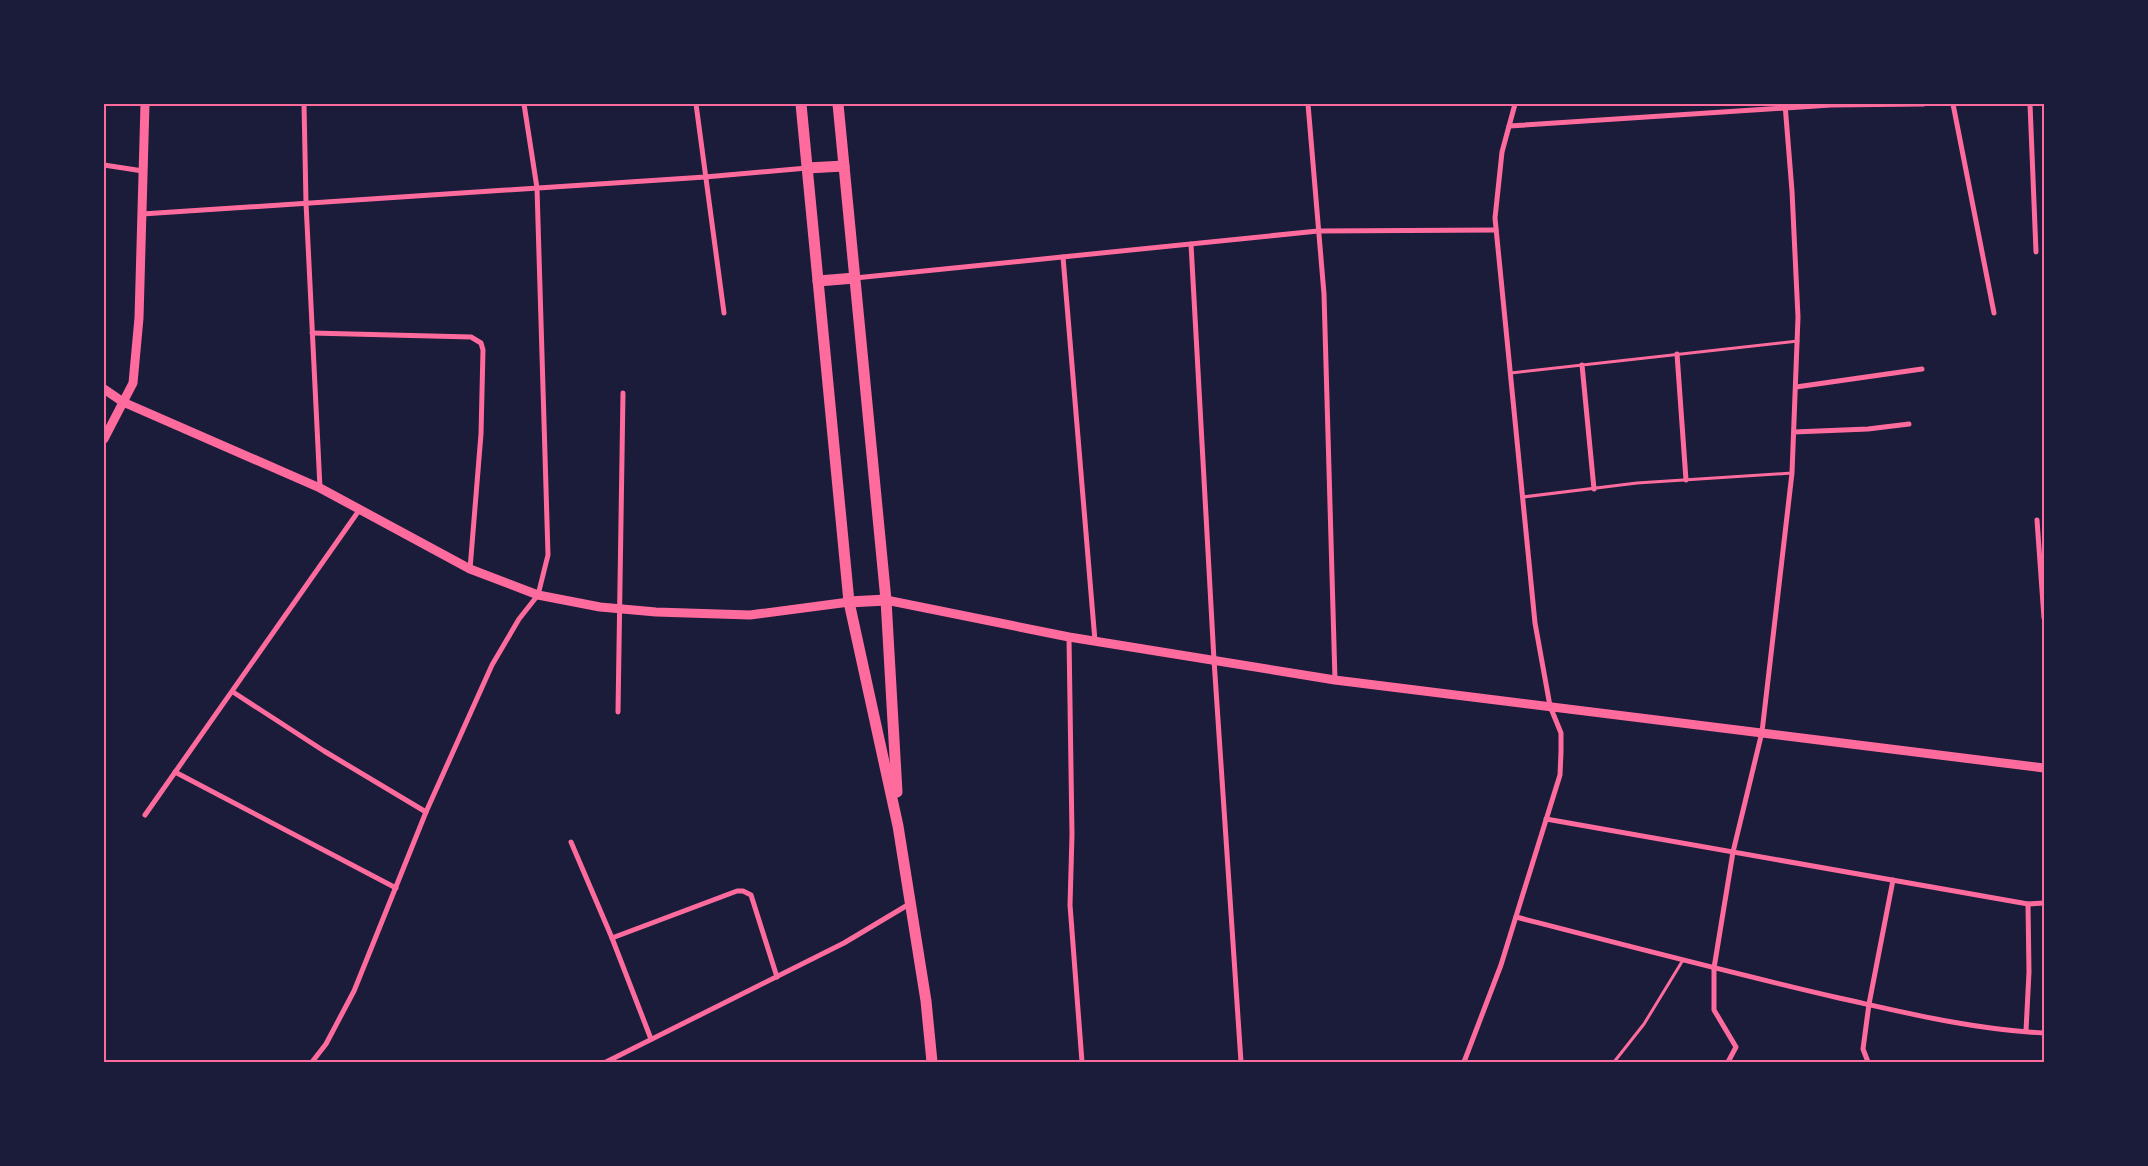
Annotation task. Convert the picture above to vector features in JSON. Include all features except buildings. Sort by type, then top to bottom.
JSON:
[{"type":"main road","points":[[801,104],[849,602],[898,826],[926,1001],[932,1062]]},
{"type":"main road","points":[[838,104],[886,600],[898,826]]},
{"type":"main road","points":[[807,168],[844,166]]},
{"type":"main road","points":[[818,281],[855,278]]},
{"type":"main road","points":[[849,602],[886,600]]},
{"type":"street","points":[[104,439],[133,383],[138,318],[145,104]]},
{"type":"street","points":[[304,104],[306,203],[320,488]]},
{"type":"street","points":[[312,1062],[326,1044],[354,991],[426,812],[492,665],[519,619],[538,595],[548,555],[537,188],[524,104]]},
{"type":"street","points":[[696,104],[724,313]]},
{"type":"street","points":[[1308,104],[1324,294],[1335,680]]},
{"type":"street","points":[[1464,1062],[1501,965],[1560,775],[1561,733],[1550,706],[1535,623],[1495,218],[1502,152],[1515,104]]},
{"type":"street","points":[[1509,126],[1785,106],[1924,104]]},
{"type":"street","points":[[1953,104],[1994,313]]},
{"type":"street","points":[[2030,104],[2036,252]]},
{"type":"street","points":[[1728,1062],[1736,1046],[1714,1010],[1714,968],[1733,852],[1762,732],[1792,473],[1798,341],[1792,191],[1785,106]]},
{"type":"street","points":[[104,165],[143,171]]},
{"type":"street","points":[[142,214],[705,177],[807,168]]},
{"type":"street","points":[[855,278],[1318,232],[1496,230]]},
{"type":"street","points":[[1191,244],[1214,660],[1241,1062]]},
{"type":"street","points":[[1062,257],[1094,641]]},
{"type":"street","points":[[312,333],[471,336],[481,343],[483,350],[481,434],[470,568]]},
{"type":"street","points":[[1677,354],[1686,480]]},
{"type":"street","points":[[1582,365],[1594,488]]},
{"type":"street","points":[[1796,387],[1922,369]]},
{"type":"street","points":[[104,389],[123,402],[320,488],[470,568],[538,595],[620,609],[750,615],[849,602]]},
{"type":"street","points":[[618,712],[623,393]]},
{"type":"street","points":[[1794,432],[1868,429],[1909,424]]},
{"type":"street","points":[[146,815],[360,510]]},
{"type":"street","points":[[2037,520],[2044,618]]},
{"type":"street","points":[[886,600],[1069,637],[1335,680],[2044,768]]},
{"type":"street","points":[[1069,637],[1072,835],[1070,904],[1082,1062]]},
{"type":"street","points":[[232,692],[324,751],[426,812]]},
{"type":"street","points":[[176,772],[396,888]]},
{"type":"street","points":[[1546,819],[2028,904],[2044,903]]},
{"type":"street","points":[[571,842],[612,938],[651,1039]]},
{"type":"street","points":[[1868,1062],[1863,1049],[1869,1004],[1892,880]]},
{"type":"street","points":[[612,938],[737,891],[742,891],[750,895],[776,977]]},
{"type":"street","points":[[606,1062],[844,943],[911,903]]},
{"type":"street","points":[[2026,1031],[2029,972],[2028,904]]},
{"type":"street","points":[[1516,917],[1714,968],[1869,1004],[1981,1028],[2044,1033]]},
{"type":"lane","points":[[1511,373],[1798,341]]},
{"type":"lane","points":[[1523,497],[1594,488],[1792,473]]},
{"type":"lane","points":[[1614,1062],[1644,1024],[1683,960]]}]
